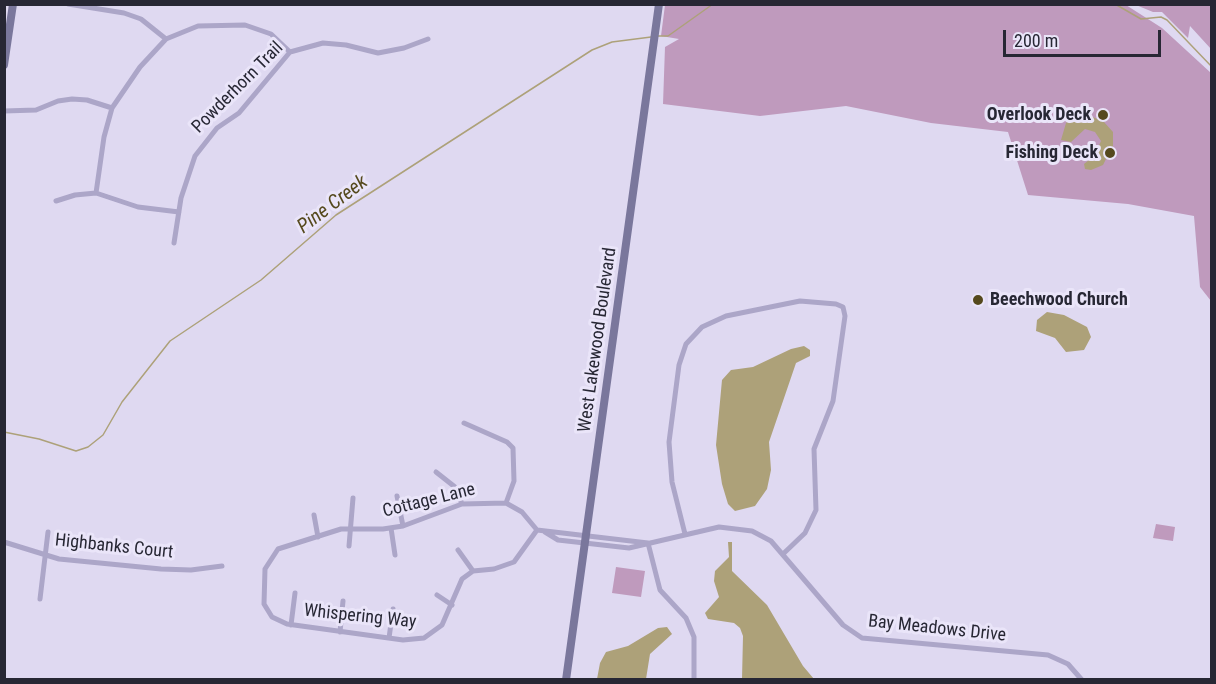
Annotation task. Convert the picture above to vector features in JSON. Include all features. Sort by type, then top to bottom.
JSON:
[{"type":"street","points":[[5,60],[13,4]]},
{"type":"street","points":[[68,4],[124,13],[141,19],[166,39]]},
{"type":"street","name":"West Lakewood Boulevard","points":[[566,680],[659,4]]},
{"type":"street","points":[[96,193],[104,137],[112,108],[140,67],[166,39],[198,26],[245,25],[271,34],[290,52]]},
{"type":"street","name":"Powderhorn Trail","points":[[174,243],[187,176],[205,141],[239,113],[290,52],[323,43],[346,45],[378,53],[404,48],[428,39]]},
{"type":"street","points":[[4,111],[36,110],[58,101],[72,99],[87,100],[112,108]]},
{"type":"street","points":[[56,201],[75,195],[96,193],[138,207],[179,212]]},
{"type":"street","points":[[685,534],[672,482],[669,442],[679,365],[686,344],[702,327],[726,316],[800,301],[843,307],[845,314],[833,401],[814,449],[816,510],[805,533],[783,554]]},
{"type":"street","points":[[464,423],[507,442],[513,448],[514,481],[506,503],[522,512],[537,530],[585,539]]},
{"type":"street","points":[[436,472],[455,487],[462,504]]},
{"type":"street","points":[[397,496],[403,526]]},
{"type":"street","points":[[349,546],[353,498]]},
{"type":"street","name":"Cottage Lane","points":[[263,582],[267,563],[278,549],[351,529],[403,526],[462,504],[506,503]]},
{"type":"street","points":[[314,515],[318,537]]},
{"type":"street","name":"Bay Meadows Drive","points":[[585,539],[648,543],[719,527],[736,527],[761,535],[783,554],[843,625],[861,638],[1048,655],[1068,664],[1082,680]]},
{"type":"street","points":[[391,528],[395,555]]},
{"type":"street","points":[[458,549],[473,572],[494,569],[514,562],[528,546],[537,530]]},
{"type":"street","points":[[40,599],[48,532]]},
{"type":"street","name":"Highbanks Court","points":[[4,542],[47,555],[161,569],[191,570],[222,566]]},
{"type":"street","points":[[648,543],[660,590],[686,618],[694,637],[694,680]]},
{"type":"street","name":"Whispering Way","points":[[263,582],[266,609],[275,620],[291,625],[412,640],[428,636],[442,626],[462,579],[473,572]]},
{"type":"street","points":[[291,625],[295,593]]},
{"type":"street","points":[[437,595],[452,605]]},
{"type":"street","points":[[340,632],[344,601]]},
{"type":"street","points":[[389,638],[393,609]]},
{"type":"shaded area","points":[[665,5],[1126,5],[1162,28],[1211,73],[1211,301],[1200,287],[1194,216],[1128,204],[1028,195],[1008,132],[931,123],[846,106],[760,116],[663,104],[665,47],[679,39],[661,36]]},
{"type":"shaded area","points":[[1136,5],[1211,5],[1211,49],[1190,26],[1188,38],[1162,12],[1153,12]]},
{"type":"shaded area","points":[[1076,113],[1086,114],[1104,122],[1113,132],[1113,147],[1103,165],[1091,170],[1085,169],[1084,164],[1094,156],[1101,141],[1095,132],[1085,129],[1071,142],[1061,140],[1066,123]]},
{"type":"shaded area","points":[[1047,312],[1064,315],[1087,327],[1091,337],[1084,350],[1066,352],[1055,338],[1036,331],[1037,320]]},
{"type":"shaded area","points":[[804,346],[810,350],[810,356],[796,363],[769,442],[771,470],[767,489],[755,506],[735,511],[728,504],[722,484],[716,445],[722,380],[731,370],[753,367],[791,349]]},
{"type":"shaded area","points":[[1156,524],[1175,527],[1173,541],[1153,538]]},
{"type":"shaded area","points":[[728,542],[732,542],[732,571],[767,605],[803,666],[814,679],[742,679],[743,636],[740,628],[734,623],[708,619],[705,613],[719,597],[714,581],[715,571],[729,557]]},
{"type":"shaded area","points":[[616,567],[645,571],[641,597],[612,593]]},
{"type":"shaded area","points":[[667,627],[672,634],[650,654],[646,679],[597,679],[600,663],[606,652],[628,646],[658,628]]},
{"type":"waterway","name":"Pine Creek","points":[[656,36],[668,36],[713,4]]},
{"type":"waterway","name":"Pine Creek","points":[[1115,4],[1141,19],[1161,17],[1167,20],[1212,67]]},
{"type":"waterway","name":"Pine Creek","points":[[4,432],[39,439],[76,451],[88,447],[103,435],[122,402],[170,341],[261,280],[336,215],[592,50],[612,42],[651,37]]},
{"type":"place","name":"Overlook Deck","points":[[1103,115]]},
{"type":"place","name":"Fishing Deck","points":[[1110,153]]},
{"type":"place","name":"Beechwood Church","points":[[978,300]]}]
